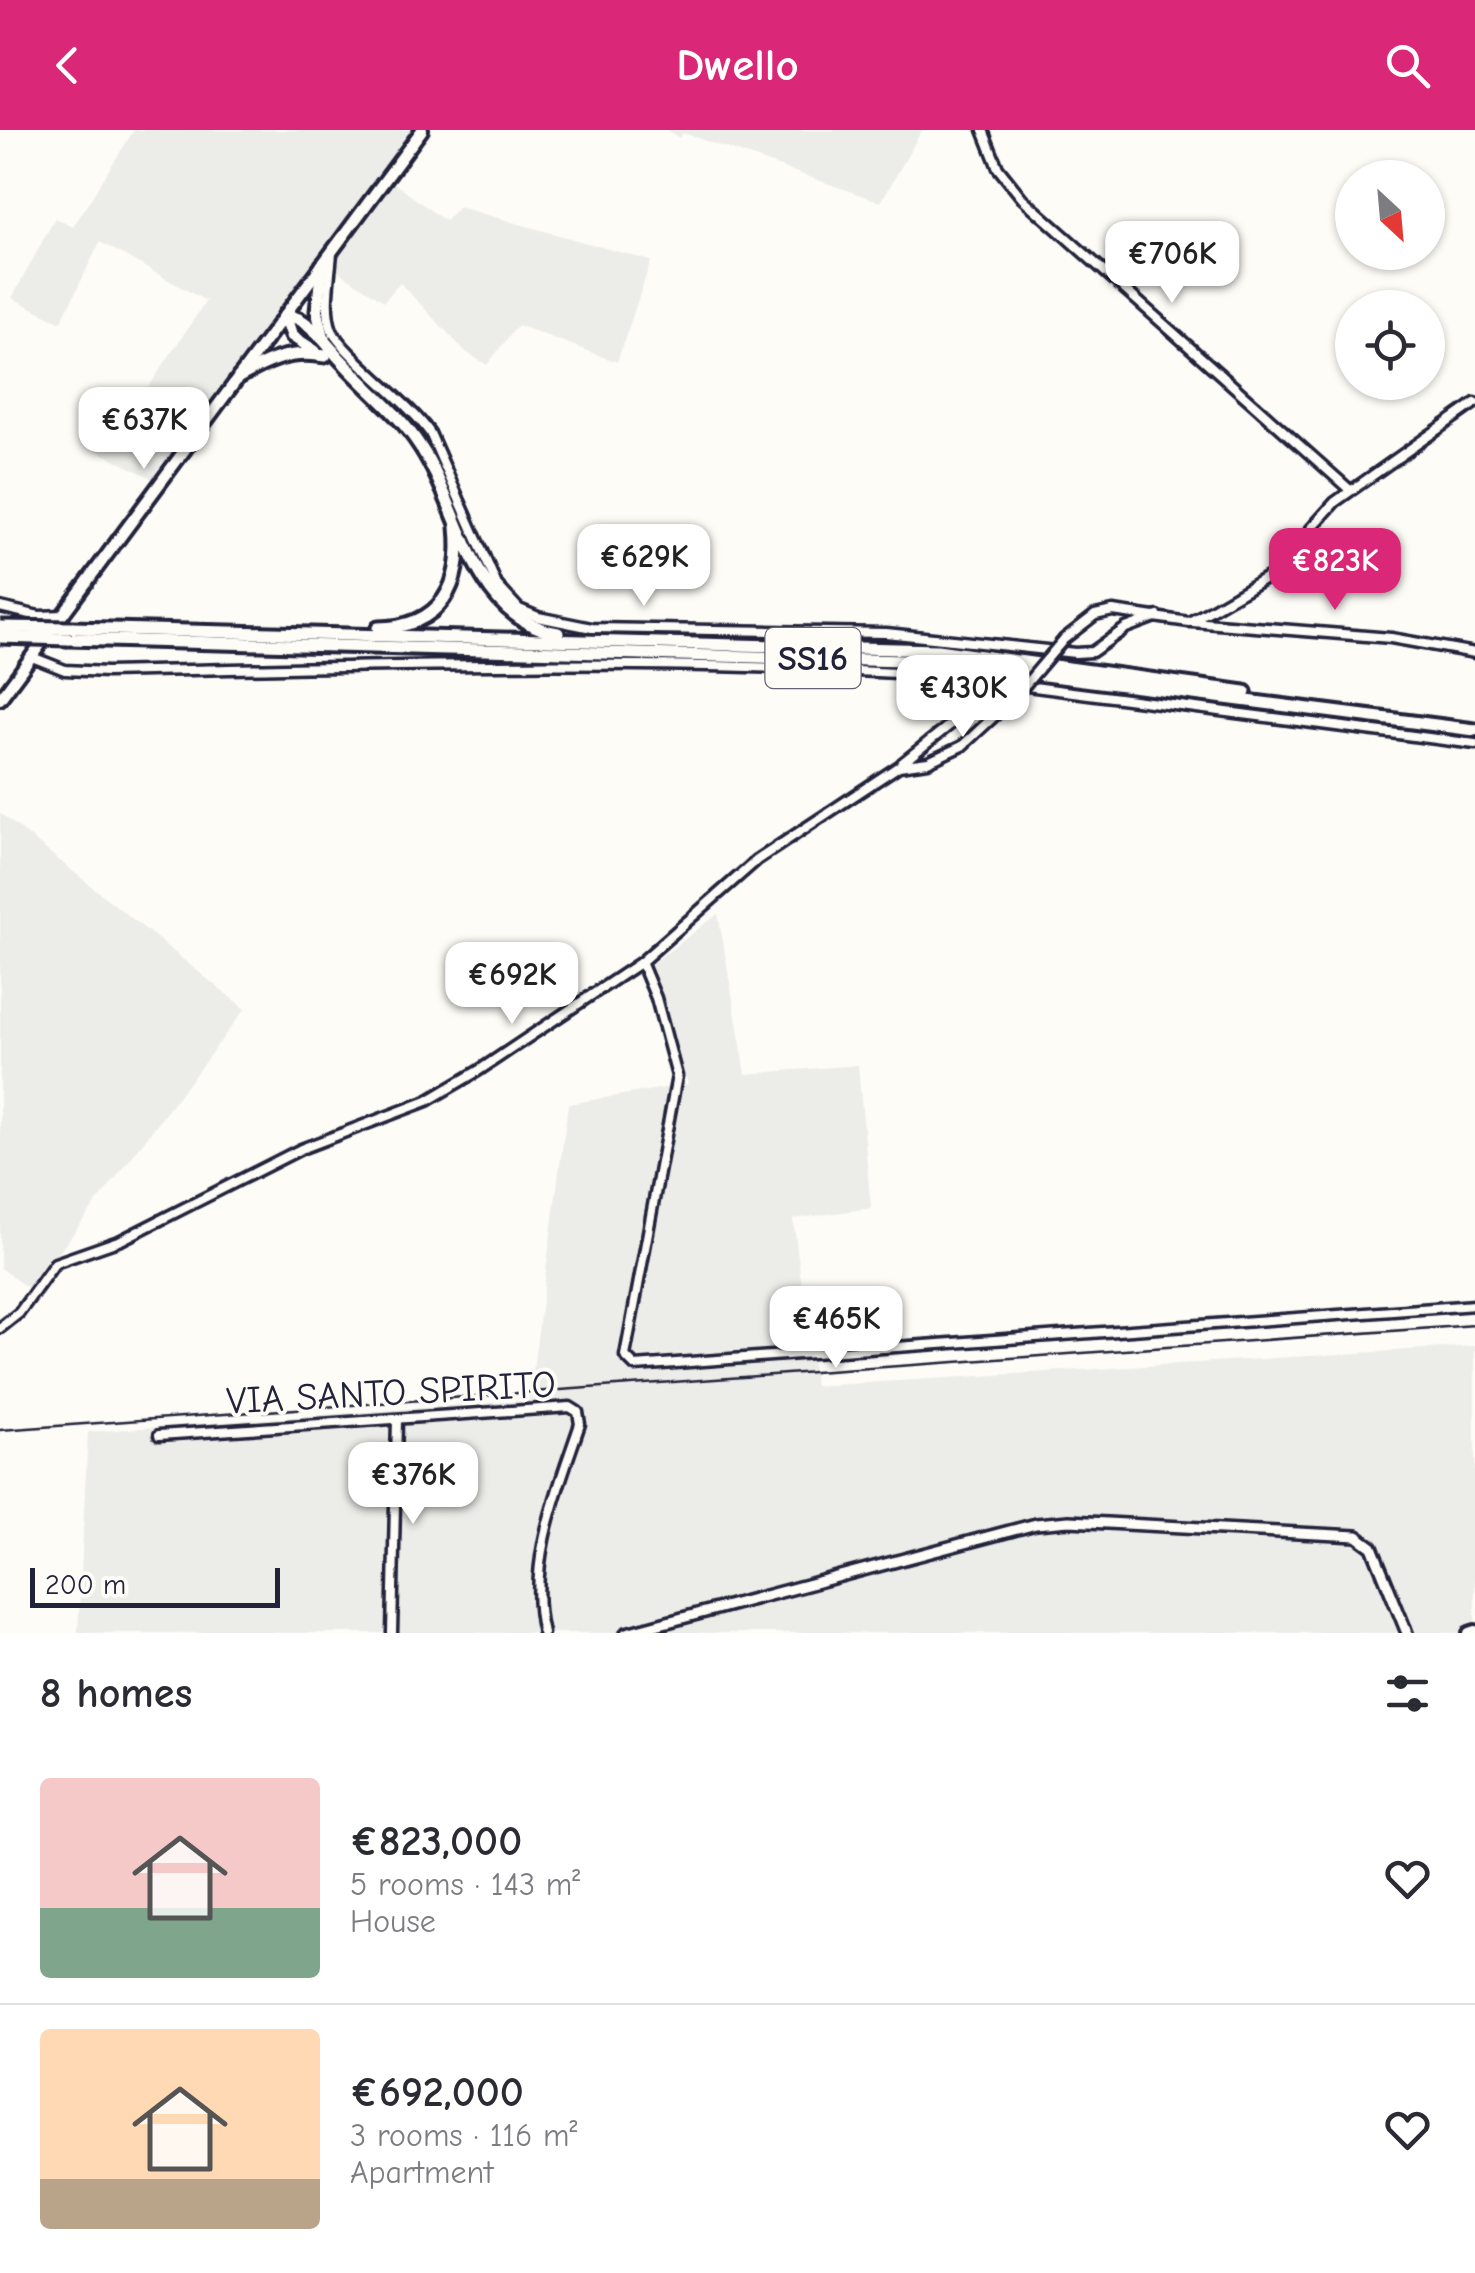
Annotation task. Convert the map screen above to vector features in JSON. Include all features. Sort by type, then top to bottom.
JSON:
[{"type":"highway","points":[[322,265],[317,311],[325,349]]},
{"type":"highway","name":"SS16","points":[[285,315],[292,336],[325,349]]},
{"type":"highway","name":"SS16","points":[[285,315],[303,320],[325,349],[402,419],[422,449],[494,596],[519,622],[533,629],[610,640]]},
{"type":"highway","name":"SS16","points":[[240,377],[293,352],[325,349]]},
{"type":"highway","name":"SS16","points":[[263,634],[308,628],[383,628],[420,620],[436,609],[456,577],[461,560],[456,518]]},
{"type":"highway","name":"SS16","points":[[0,627],[70,634],[942,662],[1475,726]]},
{"type":"highway","name":"SS16","points":[[0,638],[263,634],[937,650],[1475,726]]},
{"type":"main road","points":[[0,699],[422,130]]},
{"type":"street","points":[[983,130],[998,168],[1022,198],[1350,490]]},
{"type":"street","points":[[332,251],[332,330],[430,433],[498,586],[520,609],[592,628],[886,633],[1074,653],[1092,652],[1126,628],[1158,616]]},
{"type":"street","points":[[1189,622],[1286,566],[1319,518],[1350,490],[1475,403]]},
{"type":"street","points":[[0,607],[39,616],[63,615]]},
{"type":"street","points":[[898,766],[928,762],[953,752],[1014,698],[1064,639],[1096,616],[1113,611],[1189,622],[1391,638],[1475,653]]},
{"type":"street","points":[[32,657],[65,670],[107,672],[523,664],[870,671],[993,682],[1475,744]]},
{"type":"street","points":[[0,1328],[19,1313],[55,1263],[121,1240],[301,1149],[428,1102],[641,962],[757,860],[898,766],[985,697],[993,682]]},
{"type":"street","points":[[641,962],[678,1076],[625,1356],[635,1366],[1475,1305]]},
{"type":"street","name":"VIA SANTO SPIRITO","points":[[158,1435],[570,1407],[578,1412],[580,1424],[542,1549],[538,1590],[544,1633]]},
{"type":"street","points":[[392,1633],[397,1420]]},
{"type":"street","points":[[626,1633],[1002,1531],[1069,1521],[1357,1536],[1372,1548],[1407,1633]]},
{"type":"shaded area","points":[[134,130],[413,130],[382,174],[445,221],[459,207],[651,261],[617,362],[518,325],[487,365],[466,352],[400,283],[384,301],[321,260],[155,480],[88,446],[150,385],[206,301],[100,242],[61,322],[12,298],[55,218],[73,227]]},
{"type":"shaded area","points":[[668,130],[922,130],[881,202],[683,133],[679,138]]},
{"type":"shaded area","points":[[0,813],[245,1009],[30,1290],[0,1268]]},
{"type":"shaded area","points":[[718,914],[746,1074],[858,1065],[871,1208],[793,1219],[815,1386],[1475,1346],[1475,1633],[78,1633],[88,1432],[529,1400],[568,1104],[688,1084],[649,966]]},
{"type":"railway","points":[[0,1430],[1475,1325]]}]
